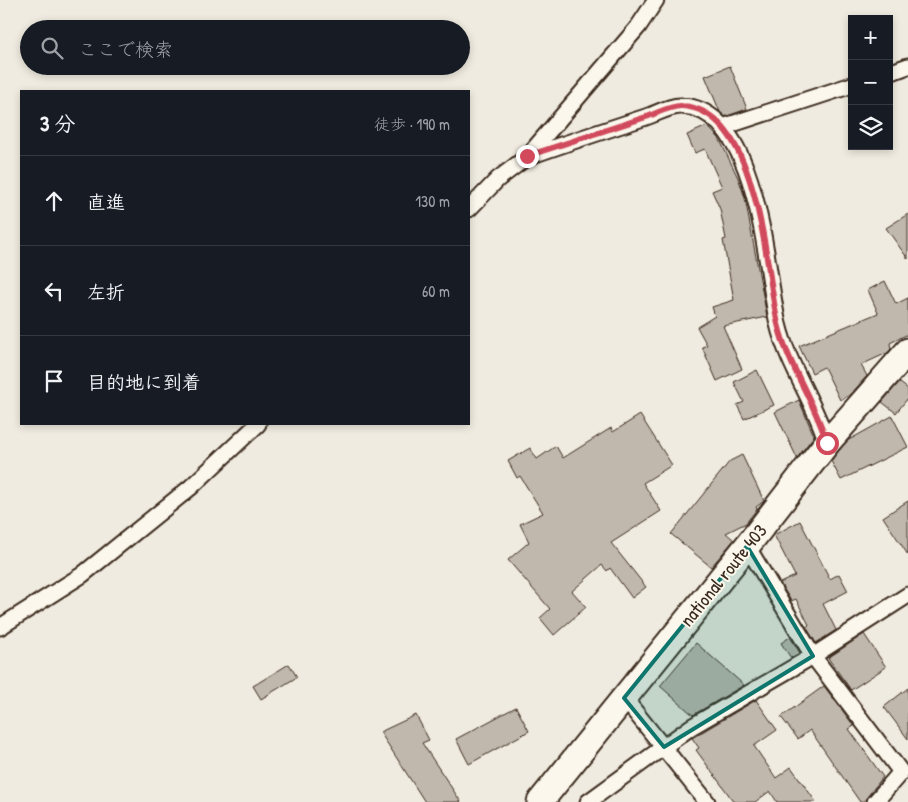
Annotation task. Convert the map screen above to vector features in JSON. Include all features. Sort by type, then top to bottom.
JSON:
[{"type":"highway","name":"national route 403","points":[[540,802],[747,546],[827,443],[908,351]]},
{"type":"street","points":[[470,208],[498,179],[527,156],[638,27],[656,0]]},
{"type":"street","points":[[893,71],[908,66]]},
{"type":"street","points":[[723,127],[848,86]]},
{"type":"street","points":[[527,156],[681,105],[712,116],[723,127],[748,175],[759,210],[778,325],[796,371],[820,420],[827,443]]},
{"type":"street","points":[[0,627],[82,575],[191,487],[257,425]]},
{"type":"street","points":[[747,546],[813,656],[901,772],[875,802]]},
{"type":"street","points":[[588,802],[691,727],[813,656],[908,595]]},
{"type":"street","points":[[624,698],[707,802]]},
{"type":"highlighted area","points":[[747,546],[813,656],[664,747],[624,698]]},
{"type":"building","points":[[730,66],[747,109],[724,117],[720,112],[705,76]]},
{"type":"building","points":[[707,126],[719,138],[739,180],[745,198],[767,317],[723,326],[742,369],[717,381],[702,347],[707,345],[697,327],[715,316],[712,307],[734,300],[723,240],[726,239],[720,209],[712,191],[722,187],[705,149],[695,153],[687,135]]},
{"type":"building","points":[[908,214],[908,259],[886,228]]},
{"type":"building","points":[[885,281],[896,304],[908,298],[908,334],[890,343],[891,349],[887,353],[861,365],[867,376],[850,395],[840,400],[824,367],[812,373],[799,346],[878,313],[868,290]]},
{"type":"building","points":[[757,370],[774,405],[744,419],[737,405],[744,402],[734,382]]},
{"type":"building","points":[[899,382],[908,389],[908,398],[896,413],[882,402]]},
{"type":"building","points":[[799,400],[814,436],[797,458],[775,412]]},
{"type":"building","points":[[640,415],[672,465],[643,483],[661,511],[611,543],[646,587],[632,598],[610,568],[607,571],[602,565],[572,591],[586,607],[554,635],[540,618],[550,609],[508,560],[529,542],[520,524],[543,513],[520,476],[517,478],[508,461],[530,448],[537,459],[556,446],[563,458],[611,428],[613,432]]},
{"type":"building","points":[[892,416],[908,447],[841,480],[831,461],[838,452],[847,441]]},
{"type":"building","points":[[742,455],[764,501],[756,507],[757,509],[746,523],[726,533],[734,540],[711,567],[671,534],[730,461]]},
{"type":"building","points":[[908,501],[908,555],[883,517]]},
{"type":"building","points":[[800,521],[830,579],[839,574],[848,591],[823,604],[836,630],[816,643],[806,627],[809,625],[796,599],[791,601],[780,583],[795,576],[774,535]]},
{"type":"building","points":[[864,634],[886,667],[851,690],[828,658]]},
{"type":"building","points":[[790,637],[800,653],[791,658],[781,643]]},
{"type":"building","points":[[696,643],[744,685],[693,715],[660,686]]},
{"type":"building","points":[[289,664],[297,677],[261,699],[253,686]]},
{"type":"building","points":[[824,686],[854,726],[849,729],[883,777],[863,802],[860,802],[810,730],[798,739],[781,717]]},
{"type":"building","points":[[908,688],[908,739],[884,707]]},
{"type":"building","points":[[756,700],[777,730],[754,746],[776,778],[791,767],[816,802],[777,802],[770,791],[755,802],[734,802],[696,750],[699,748],[692,738]]},
{"type":"building","points":[[516,707],[529,731],[469,764],[456,739]]},
{"type":"building","points":[[416,715],[429,740],[422,743],[461,802],[425,802],[380,732]]},
{"type":"route","points":[[527,156],[681,105],[712,116],[723,127],[748,175],[759,210],[778,325],[796,371],[820,420],[827,443]]}]
